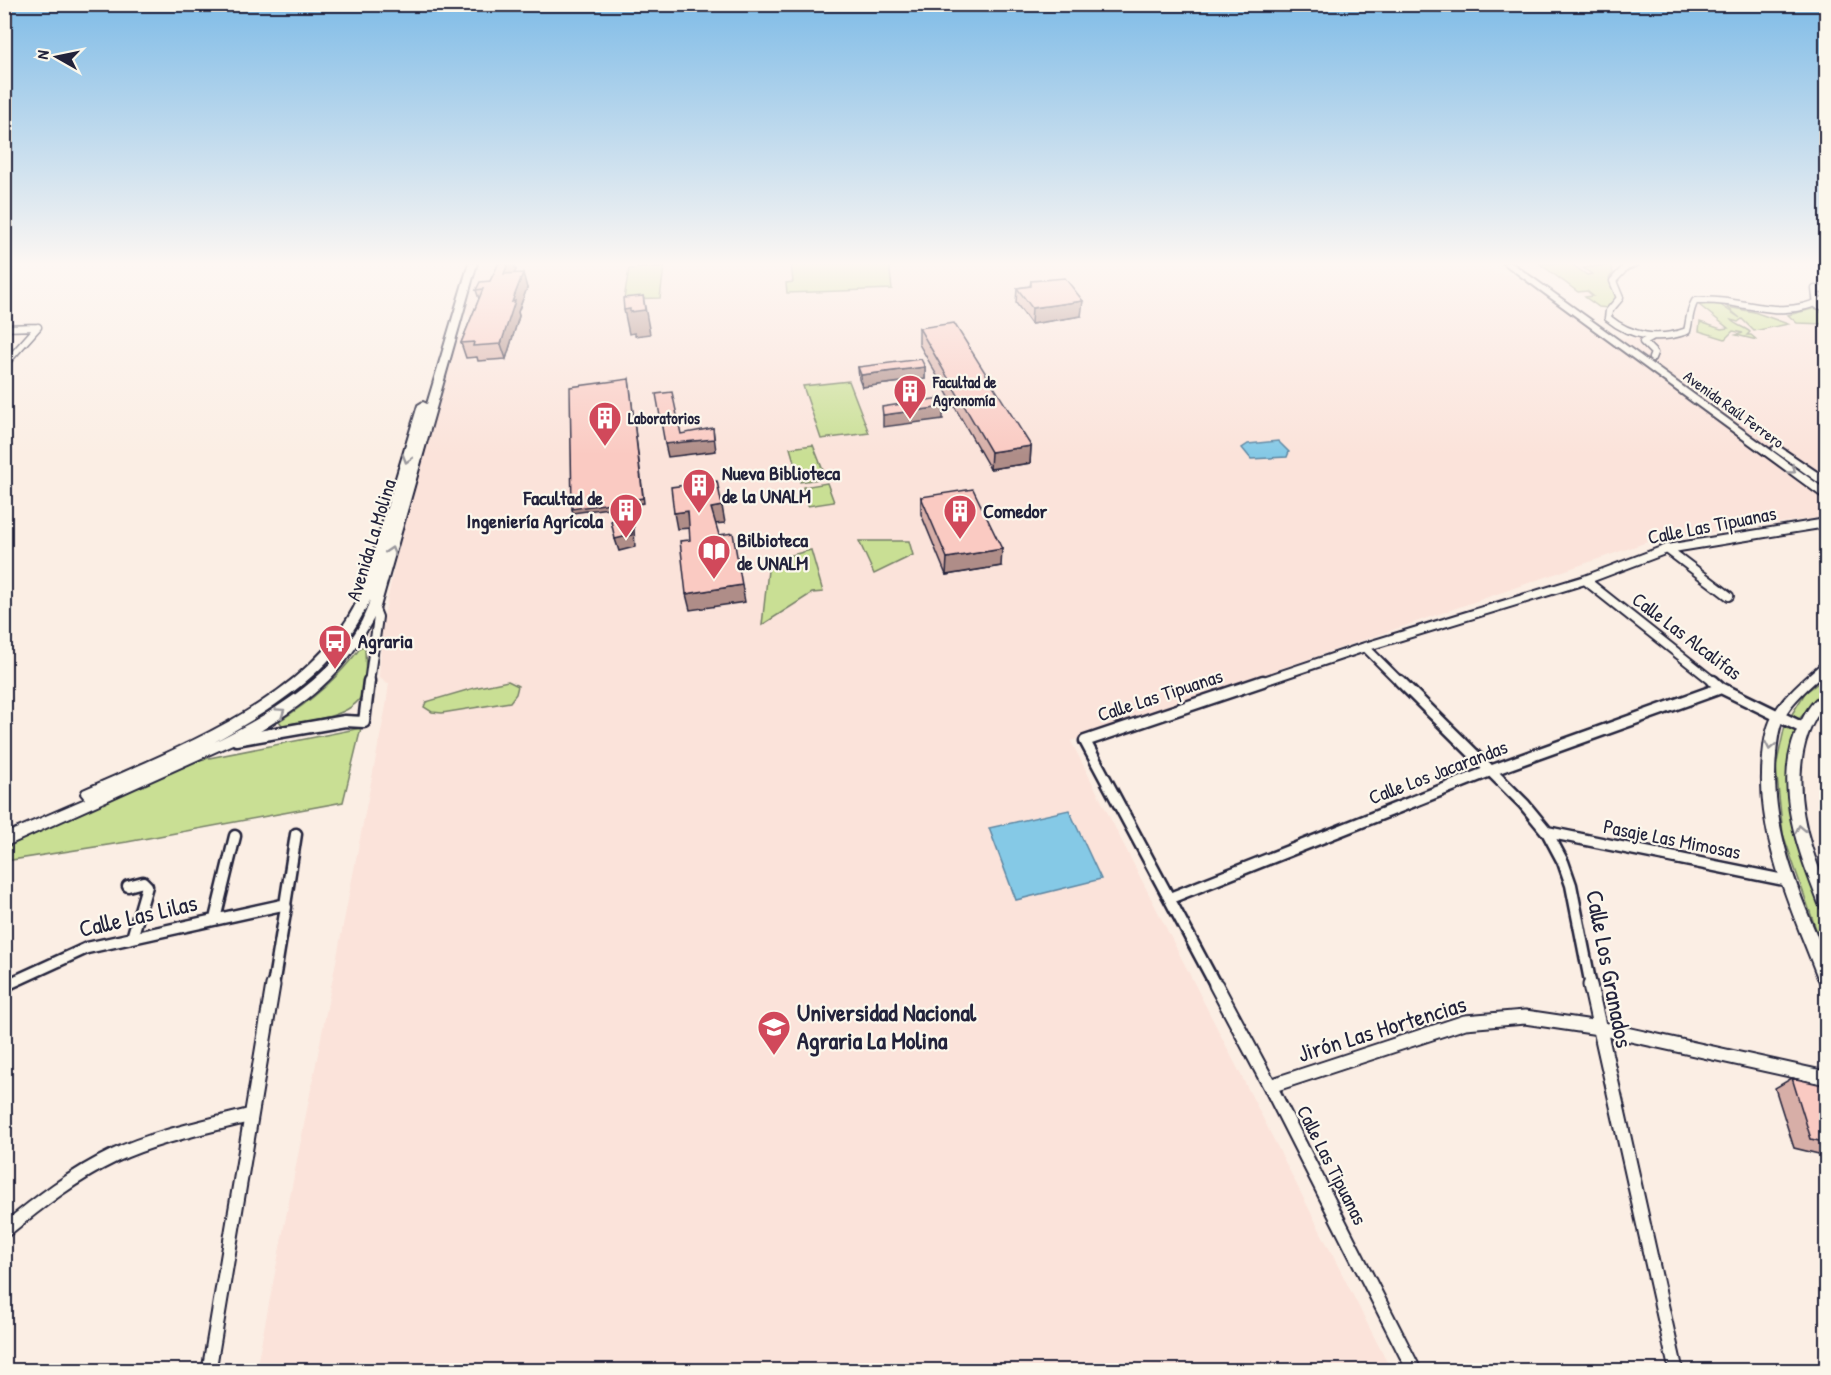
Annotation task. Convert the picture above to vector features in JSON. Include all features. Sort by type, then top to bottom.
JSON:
[{"type":"main road","name":"Avenida La Molina","points":[[4,831],[226,737],[256,729],[290,706],[326,677],[349,653],[364,631],[368,606],[448,327]]},
{"type":"main road","name":"Avenida La Molina","points":[[368,606],[453,327]]},
{"type":"main road","name":"Avenida Raúl Ferrero","points":[[1595,327],[1827,495]]},
{"type":"main road","name":"Avenida Raúl Ferrero","points":[[1613,327],[1652,358],[1827,483]]},
{"type":"main road","points":[[1768,453],[1770,449],[1782,452]]},
{"type":"main road","name":"Avenida La Molina","points":[[4,841],[226,737]]},
{"type":"street","points":[[4,328],[32,327]]},
{"type":"street","points":[[4,365],[38,327]]},
{"type":"street","points":[[1619,327],[1633,334],[1657,336]]},
{"type":"street","points":[[1652,358],[1653,353],[1643,342],[1646,338],[1687,332],[1688,327]]},
{"type":"street","points":[[4,351],[17,351]]},
{"type":"street","name":"Calle Las Tipuanas","points":[[1414,1371],[1270,1086],[1085,741],[1365,647],[1585,580],[1667,549],[1827,523]]},
{"type":"street","points":[[1667,549],[1729,596]]},
{"type":"street","name":"Calle Las Alcalifas","points":[[1585,580],[1721,688],[1803,728]]},
{"type":"street","points":[[226,737],[345,721],[364,722],[378,617],[368,606]]},
{"type":"street","name":"Calle Los Granados","points":[[1365,647],[1524,804],[1547,832],[1563,862],[1571,885],[1599,1028],[1676,1371]]},
{"type":"street","points":[[1827,666],[1800,688],[1778,717],[1766,768],[1767,798],[1789,881],[1827,978]]},
{"type":"street","name":"Calle Los Jacarandas","points":[[1170,898],[1490,771],[1721,688]]},
{"type":"street","points":[[1827,697],[1803,728],[1797,749],[1796,806],[1802,840],[1827,904]]},
{"type":"street","points":[[345,721],[367,710]]},
{"type":"street","name":"Pasaje Las Mimosas","points":[[1547,832],[1789,881]]},
{"type":"street","points":[[209,1371],[296,834]]},
{"type":"street","points":[[215,919],[235,836]]},
{"type":"street","points":[[128,886],[143,882],[147,886],[132,938]]},
{"type":"street","name":"Calle Las Lilas","points":[[4,986],[75,952],[215,919],[286,906]]},
{"type":"street","name":"Jirón Las Hortencias","points":[[1270,1086],[1465,1022],[1525,1017],[1599,1028],[1827,1078]]},
{"type":"street","points":[[4,1232],[51,1194],[114,1156],[159,1139],[251,1115]]},
{"type":"shaded area","name":"Universidad Nacional Agraria La Molina","points":[[1593,327],[1609,338],[1672,338],[1693,334],[1694,327],[1826,327],[1826,517],[1653,540],[1071,741],[1391,1370],[256,1370],[386,706],[389,683],[379,676],[382,626],[398,548],[457,339],[473,328]]},
{"type":"green space","points":[[1699,327],[1742,327],[1750,332],[1747,335],[1757,340],[1736,335],[1743,333],[1733,331],[1725,339],[1699,331]]},
{"type":"green space","points":[[1750,327],[1773,327],[1754,331]]},
{"type":"green space","points":[[849,381],[869,433],[821,439],[803,386]]},
{"type":"green space","points":[[813,445],[826,478],[800,482],[790,448]]},
{"type":"green space","points":[[827,483],[834,502],[808,506],[803,487]]},
{"type":"green space","points":[[859,541],[909,541],[913,555],[874,574]]},
{"type":"green space","points":[[811,550],[823,592],[812,593],[762,625],[769,561]]},
{"type":"green space","points":[[365,646],[366,673],[360,699],[342,712],[330,716],[282,725],[279,721],[324,688],[361,647]]},
{"type":"green space","points":[[1826,677],[1826,691],[1798,720],[1792,714],[1805,693]]},
{"type":"green space","points":[[508,681],[518,686],[510,702],[442,713],[432,712],[424,707],[426,702]]},
{"type":"green space","points":[[1785,725],[1795,730],[1788,775],[1791,819],[1795,839],[1826,919],[1826,958],[1783,834],[1776,767]]},
{"type":"green space","points":[[361,728],[343,802],[127,842],[5,861],[5,846],[194,761]]},
{"type":"water","points":[[1278,441],[1289,452],[1287,457],[1251,459],[1242,448],[1248,444]]},
{"type":"water","points":[[1069,810],[1101,879],[1016,900],[989,828]]},
{"type":"building","points":[[467,327],[506,327],[501,344],[473,346],[474,342],[461,343]]},
{"type":"building","points":[[957,327],[1031,446],[991,452],[919,328]]},
{"type":"building","points":[[921,359],[925,367],[861,375],[858,367]]},
{"type":"building","name":"Laboratorios","points":[[629,379],[643,498],[572,509],[570,387]]},
{"type":"building","points":[[672,392],[681,434],[713,428],[714,439],[665,444],[656,394]]},
{"type":"building","points":[[940,398],[943,407],[883,415],[882,407]]},
{"type":"building","points":[[717,481],[722,506],[711,508],[719,535],[733,533],[742,585],[686,594],[680,541],[690,540],[688,511],[674,513],[671,487]]},
{"type":"building","name":"Comedor","points":[[973,489],[1002,549],[947,558],[921,497]]},
{"type":"building","points":[[622,512],[623,517],[631,516],[632,535],[615,539],[611,521],[614,519],[613,513]]},
{"type":"building","points":[[1792,1078],[1827,1086],[1827,1143],[1811,1139]]},
{"type":"place","name":"Facultad de Agronomía","points":[[910,420]]},
{"type":"place","name":"Laboratorios","points":[[605,447]]},
{"type":"place","name":"Nueva Biblioteca de la UNALM","points":[[699,514]]},
{"type":"place","name":"Facultad de Ingeniería Agrícola","points":[[626,539]]},
{"type":"place","name":"Comedor","points":[[960,540]]},
{"type":"place","name":"Bilbioteca de UNALM","points":[[714,580]]},
{"type":"place","name":"Agraria","points":[[335,670]]},
{"type":"place","name":"Universidad Nacional Agraria La Molina","points":[[774,1056]]}]
